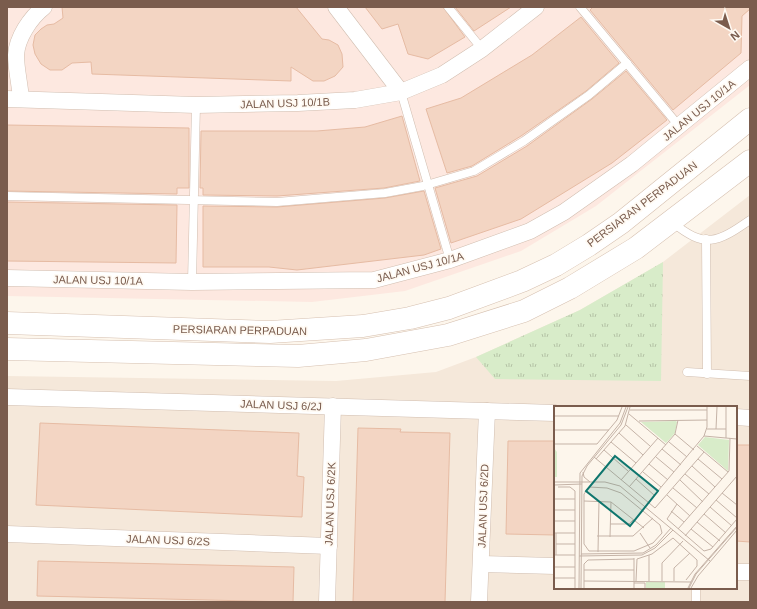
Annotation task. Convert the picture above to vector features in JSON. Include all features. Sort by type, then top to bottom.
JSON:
[{"type":"main road","name":"PERSIARAN PERPADUAN","points":[[7,323],[278,332],[363,326],[410,318],[449,308],[522,281],[556,265],[589,245],[646,203],[750,119]]},
{"type":"main road","points":[[7,349],[291,356],[332,354],[409,343],[448,335],[524,311],[570,288],[636,248],[750,161]]},
{"type":"street","points":[[14,99],[16,55],[22,37],[30,21],[44,7]]},
{"type":"street","points":[[336,7],[401,92]]},
{"type":"street","name":"JALAN USJ 10/1B","points":[[14,99],[196,105],[298,103],[355,100],[401,92],[442,75],[482,49],[536,7]]},
{"type":"street","name":"JALAN USJ 10/1A","points":[[7,278],[192,282],[374,280],[450,260],[530,231],[564,212],[632,164],[750,68]]},
{"type":"street","points":[[7,349],[7,357]]},
{"type":"street","name":"JALAN USJ 6/2J","points":[[7,398],[554,413]]},
{"type":"street","name":"JALAN USJ 6/2K","points":[[327,602],[333,406]]},
{"type":"street","name":"JALAN USJ 6/2D","points":[[479,602],[487,411]]},
{"type":"street","points":[[737,418],[750,418]]},
{"type":"street","name":"JALAN USJ 6/2S","points":[[7,534],[329,546]]},
{"type":"street","points":[[481,564],[554,566]]},
{"type":"street","points":[[737,572],[750,572]]},
{"type":"lane","points":[[448,7],[482,49]]},
{"type":"lane","points":[[580,7],[679,126]]},
{"type":"lane","points":[[7,196],[276,202],[385,193],[428,185],[474,171],[517,145],[588,95],[627,63]]},
{"type":"lane","points":[[401,92],[450,260]]},
{"type":"lane","points":[[192,282],[196,105]]},
{"type":"lane","points":[[671,222],[686,233],[706,240],[717,240],[730,235],[750,220]]},
{"type":"lane","points":[[706,240],[707,374]]},
{"type":"lane","points":[[687,372],[750,376]]},
{"type":"lane","points":[[696,589],[696,602]]},
{"type":"shaded area","points":[[7,7],[750,7],[750,85],[596,206],[521,251],[405,291],[312,302],[7,296]]},
{"type":"shaded area","points":[[750,195],[750,602],[7,602],[7,376],[336,381],[436,372],[476,357],[580,310],[663,262]]},
{"type":"green space","points":[[663,262],[661,381],[495,379],[476,357],[580,310]]},
{"type":"building","points":[[62,7],[296,7],[322,39],[329,40],[338,45],[342,54],[343,67],[335,76],[324,81],[313,81],[291,67],[291,81],[92,74],[91,62],[72,63],[62,70],[50,70],[41,64],[35,54],[33,45],[35,35],[41,29],[47,25],[54,24],[63,18]]},
{"type":"building","points":[[365,7],[443,7],[465,37],[428,59],[408,54],[398,24],[382,29]]},
{"type":"building","points":[[455,7],[511,7],[474,31]]},
{"type":"building","points":[[593,7],[750,7],[750,9],[742,16],[741,53],[673,110],[590,10]]},
{"type":"building","points":[[581,17],[619,63],[586,91],[521,136],[472,166],[447,173],[426,109],[461,98],[532,55]]},
{"type":"building","points":[[626,71],[667,120],[612,163],[521,219],[451,243],[435,188],[477,176],[527,146],[592,99]]},
{"type":"building","points":[[402,116],[420,181],[384,188],[277,196],[203,195],[203,188],[200,188],[201,131],[317,131],[365,127]]},
{"type":"building","points":[[7,125],[189,128],[189,188],[177,188],[177,194],[7,191]]},
{"type":"building","points":[[424,191],[441,249],[424,255],[297,270],[269,267],[203,267],[203,206],[277,207],[385,198]]},
{"type":"building","points":[[7,202],[177,205],[176,263],[7,261]]},
{"type":"building","points":[[40,423],[299,433],[297,476],[304,477],[302,517],[36,505]]},
{"type":"building","points":[[358,428],[401,429],[400,432],[450,433],[445,602],[353,602]]},
{"type":"building","points":[[508,441],[554,441],[554,535],[506,534]]},
{"type":"building","points":[[737,445],[750,445],[750,542],[737,541]]},
{"type":"building","points":[[38,561],[294,567],[293,602],[37,596]]}]
